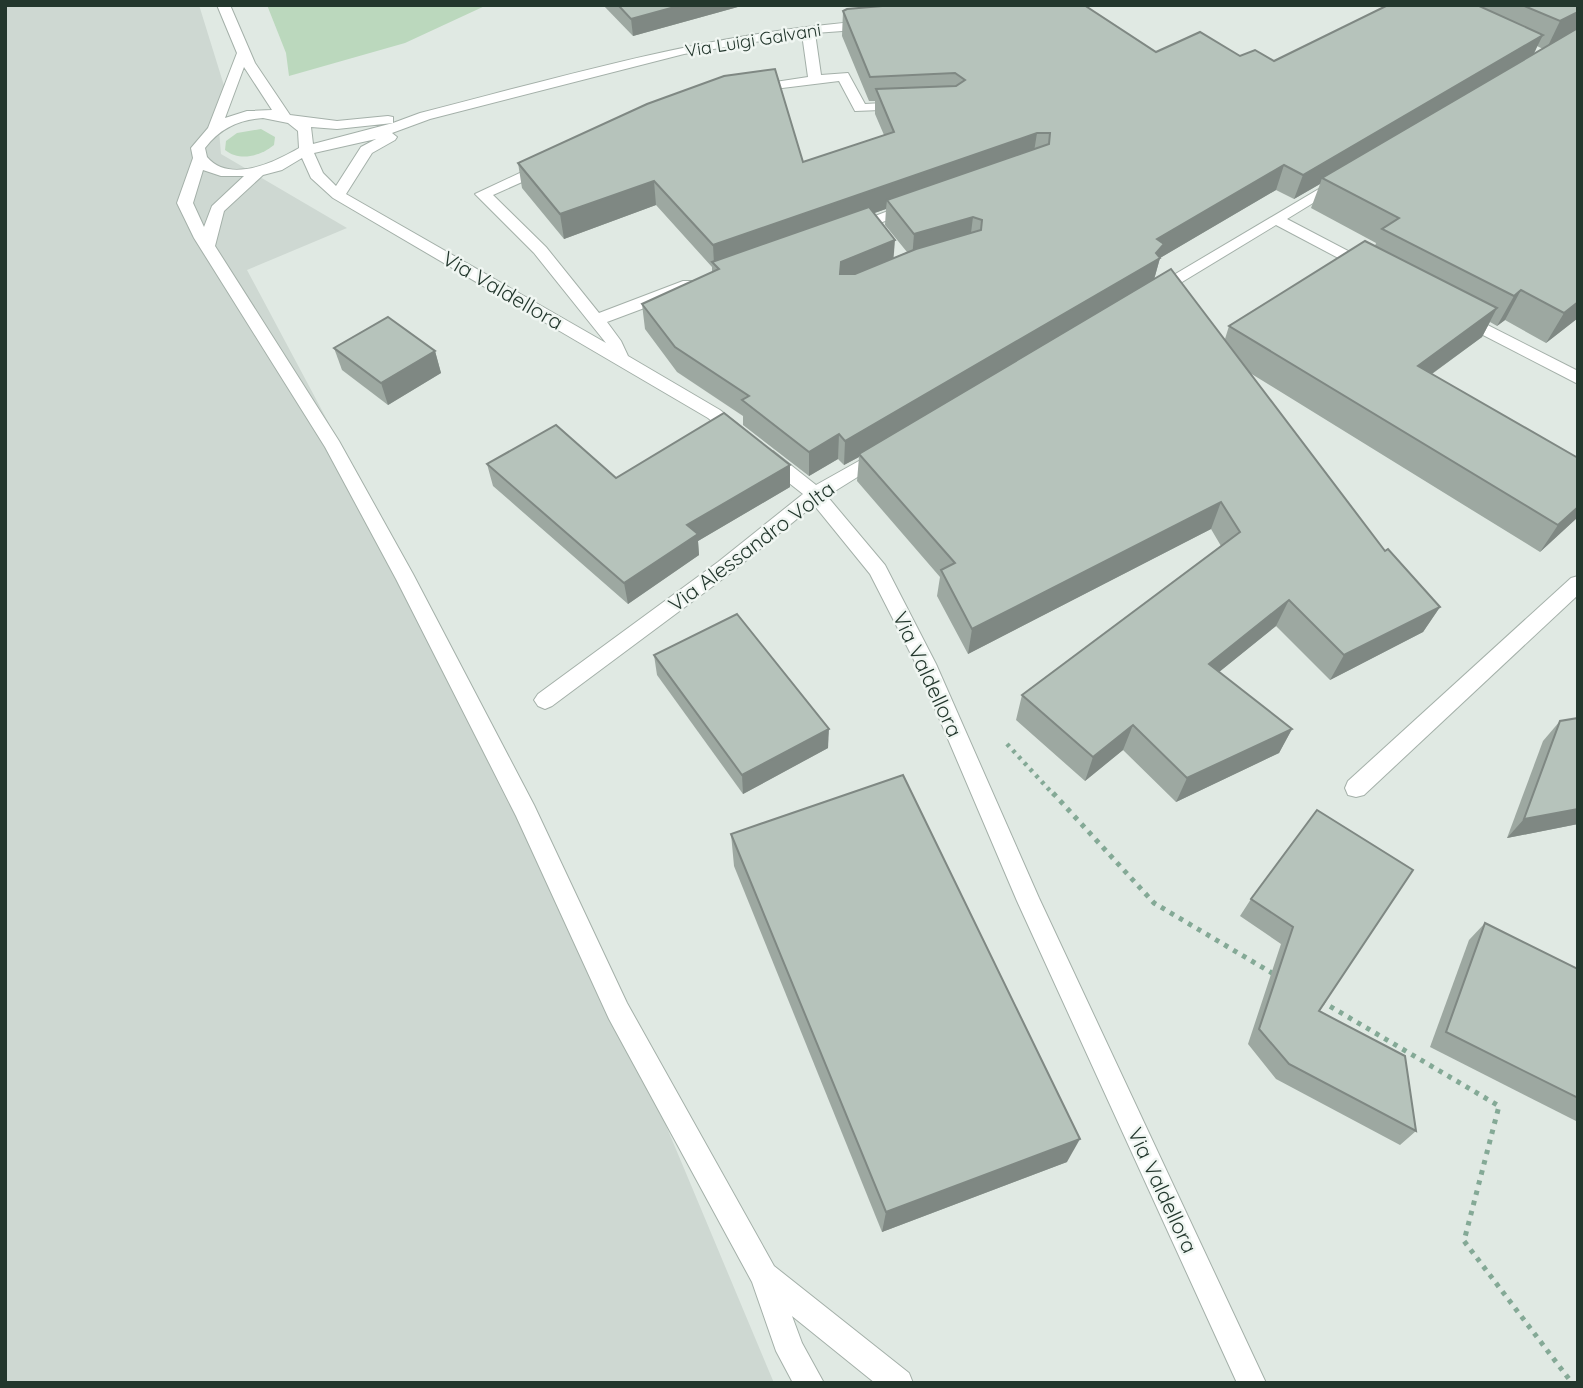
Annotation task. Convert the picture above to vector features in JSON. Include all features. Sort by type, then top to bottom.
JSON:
[{"type":"street","name":"Via Valdellora","points":[[223,5],[261,88],[290,118],[305,129],[306,150],[316,175],[338,195],[714,414],[815,494],[878,570],[926,664],[1029,901],[1252,1383]]},
{"type":"street","name":"Via Luigi Galvani","points":[[306,150],[374,135],[425,116],[684,50],[808,29],[878,24]]},
{"type":"street","points":[[808,29],[810,60],[816,80]]},
{"type":"street","points":[[244,51],[214,127],[198,148],[200,158],[186,203],[207,247],[333,445],[406,579],[526,812],[618,1011],[764,1276],[790,1351],[810,1383]]},
{"type":"street","points":[[734,92],[843,76],[860,108],[913,106]]},
{"type":"street","points":[[214,127],[248,116],[290,118]]},
{"type":"street","points":[[338,195],[366,150],[425,116]]},
{"type":"street","name":"Via Luigi Galvani","points":[[290,118],[337,125],[425,116]]},
{"type":"street","points":[[200,158],[207,166],[221,172],[258,172],[277,167],[306,150]]},
{"type":"street","points":[[557,161],[483,194],[540,250],[613,341],[620,358]]},
{"type":"street","points":[[1134,303],[1358,170]]},
{"type":"street","points":[[207,247],[217,209],[258,172]]},
{"type":"street","points":[[837,233],[929,201]]},
{"type":"street","points":[[1276,219],[1384,276]]},
{"type":"street","points":[[871,221],[886,240]]},
{"type":"street","points":[[596,320],[706,279]]},
{"type":"street","points":[[1445,308],[1578,378]]},
{"type":"street","name":"Via Alessandro Volta","points":[[545,699],[725,567],[815,494],[898,444]]},
{"type":"street","points":[[1356,788],[1578,583]]},
{"type":"street","points":[[764,1276],[899,1383]]},
{"type":"path","points":[[953,727],[998,734],[1154,903],[1285,980]]},
{"type":"path","points":[[1308,994],[1499,1107],[1464,1241],[1572,1383]]},
{"type":"shaded area","points":[[5,5],[199,5],[226,92],[219,131],[221,154],[347,228],[247,270],[419,592],[618,1011],[774,1383],[5,1383]]},
{"type":"green space","points":[[267,5],[487,5],[405,43],[289,76],[286,53]]},
{"type":"green space","points":[[261,129],[275,137],[274,145],[269,149],[244,157],[225,150],[226,141],[237,133]]},
{"type":"building","points":[[618,5],[682,5],[631,19]]},
{"type":"building","points":[[894,5],[1084,5],[1156,52],[1200,32],[1240,56],[1255,50],[1274,61],[1388,5],[1477,5],[1543,35],[1303,175],[1284,165],[1157,239],[1164,244],[1156,253],[1160,258],[845,441],[839,434],[809,452],[742,400],[749,396],[675,347],[642,304],[719,269],[712,262],[869,207],[895,240],[841,262],[840,274],[855,274],[916,249],[981,230],[982,220],[973,217],[914,234],[887,200],[1049,144],[1050,133],[1037,133],[713,245],[654,181],[560,214],[518,163],[647,104],[724,76],[775,69],[803,162],[894,132],[876,89],[956,86],[965,80],[955,73],[870,77],[843,11]]},
{"type":"building","points":[[1522,5],[1578,5],[1578,12],[1560,21]]},
{"type":"building","points":[[1578,28],[1578,302],[1564,313],[1521,290],[1514,296],[1382,229],[1399,218],[1322,178]]},
{"type":"building","points":[[1365,241],[1497,308],[1418,366],[1578,458],[1578,507],[1558,525],[1229,326]]},
{"type":"building","points":[[1171,269],[1385,551],[1388,549],[1440,607],[1344,655],[1289,600],[1209,664],[1292,729],[1187,778],[1133,725],[1093,757],[1022,695],[1240,532],[1221,502],[972,629],[941,570],[955,563],[859,454]]},
{"type":"building","points":[[388,317],[435,351],[381,383],[334,348]]},
{"type":"building","points":[[724,413],[790,465],[687,525],[698,534],[624,583],[487,464],[556,425],[616,478]]},
{"type":"building","points":[[737,614],[829,729],[742,775],[654,655]]},
{"type":"building","points":[[1578,718],[1578,809],[1524,819],[1560,721]]},
{"type":"building","points":[[903,775],[1080,1139],[886,1212],[731,834]]},
{"type":"building","points":[[1317,810],[1413,870],[1319,1011],[1405,1056],[1416,1131],[1289,1064],[1259,1029],[1293,927],[1251,899]]},
{"type":"building","points":[[1485,923],[1578,969],[1578,1098],[1446,1032]]}]
